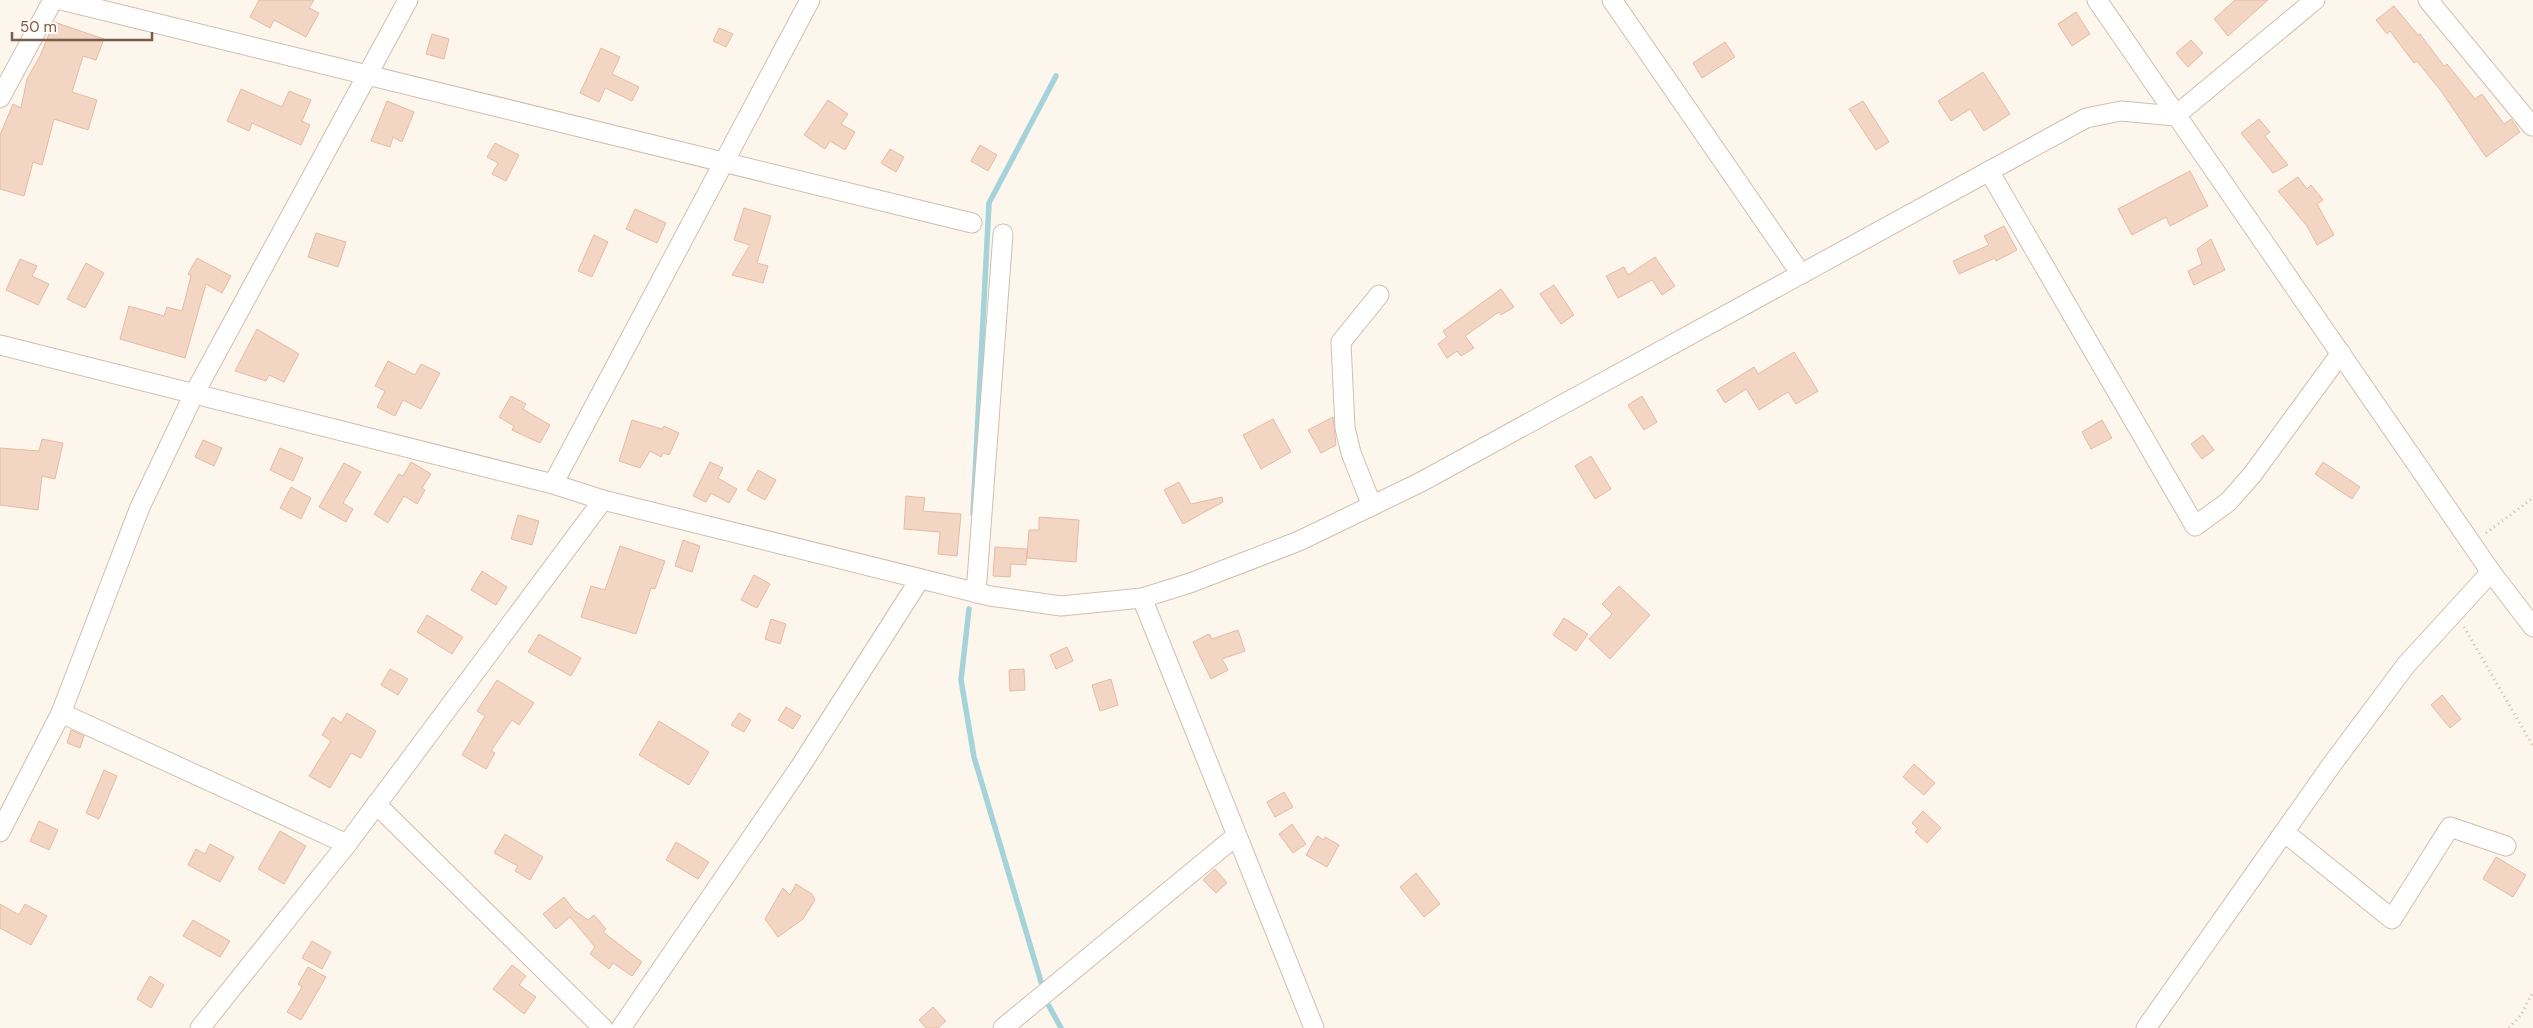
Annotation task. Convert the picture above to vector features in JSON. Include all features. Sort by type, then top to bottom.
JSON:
[{"type":"street","points":[[0,98],[53,0]]},
{"type":"street","points":[[61,0],[972,223]]},
{"type":"street","points":[[0,832],[61,712],[140,508],[194,394],[369,75],[408,0]]},
{"type":"street","points":[[553,484],[810,0]]},
{"type":"street","points":[[1612,0],[1801,274]]},
{"type":"street","points":[[2097,0],[2175,116],[2491,572],[2533,627]]},
{"type":"street","points":[[0,345],[553,484],[603,500],[976,593],[1061,606],[1142,598],[1190,583],[1299,541],[1421,482],[2086,118],[2121,111],[2175,116],[2315,0]]},
{"type":"street","points":[[2428,0],[2532,126]]},
{"type":"street","points":[[1989,171],[2195,526],[2228,502],[2252,475],[2341,353]]},
{"type":"street","points":[[976,593],[1003,234]]},
{"type":"street","points":[[1372,506],[1351,453],[1345,428],[1341,342],[1379,295]]},
{"type":"street","points":[[200,1028],[347,844],[603,500]]},
{"type":"street","points":[[2146,1028],[2284,832],[2406,665],[2491,572]]},
{"type":"street","points":[[621,1028],[800,767],[920,579]]},
{"type":"street","points":[[1142,598],[1314,1028]]},
{"type":"street","points":[[61,712],[347,844]]},
{"type":"street","points":[[376,804],[603,1028]]},
{"type":"street","points":[[2284,832],[2392,919],[2450,827],[2506,846]]},
{"type":"street","points":[[1002,1028],[1236,836]]},
{"type":"path","points":[[2472,544],[2533,498]]},
{"type":"path","points":[[2455,612],[2533,746]]},
{"type":"path","points":[[2509,1028],[2521,1015],[2533,992]]},
{"type":"building","points":[[259,0],[314,0],[309,8],[319,13],[306,37],[274,20],[270,28],[250,17]]},
{"type":"building","points":[[2235,0],[2268,0],[2228,36],[2214,19]]},
{"type":"building","points":[[2394,6],[2418,35],[2420,34],[2444,66],[2447,64],[2475,99],[2482,94],[2504,124],[2511,119],[2520,132],[2486,157],[2441,91],[2417,61],[2414,63],[2390,31],[2387,34],[2376,20]]},
{"type":"building","points":[[2076,12],[2090,34],[2072,46],[2058,24]]},
{"type":"building","points":[[54,22],[104,39],[96,60],[83,56],[72,92],[97,100],[88,130],[54,119],[42,165],[33,162],[24,196],[0,189],[0,135],[13,104],[21,108],[27,79],[40,56]]},
{"type":"building","points":[[719,28],[733,34],[726,47],[713,41]]},
{"type":"building","points":[[432,34],[449,39],[444,59],[426,54]]},
{"type":"building","points":[[2191,40],[2203,53],[2188,67],[2176,53]]},
{"type":"building","points":[[1725,42],[1735,57],[1702,78],[1693,63]]},
{"type":"building","points":[[601,48],[620,57],[612,74],[639,87],[632,101],[605,88],[599,102],[580,93]]},
{"type":"building","points":[[1983,72],[2010,114],[1984,131],[1970,109],[1951,121],[1938,101]]},
{"type":"building","points":[[241,89],[282,107],[289,91],[311,100],[302,121],[310,125],[301,145],[252,123],[249,131],[227,121]]},
{"type":"building","points":[[828,100],[848,114],[841,124],[855,132],[845,150],[830,141],[825,149],[804,135]]},
{"type":"building","points":[[387,101],[414,112],[402,142],[393,137],[390,147],[371,141]]},
{"type":"building","points":[[1863,101],[1889,142],[1876,150],[1849,109]]},
{"type":"building","points":[[2259,119],[2270,132],[2265,136],[2288,165],[2273,173],[2241,133]]},
{"type":"building","points":[[495,143],[519,155],[506,181],[492,174],[498,163],[487,157]]},
{"type":"building","points":[[980,145],[997,155],[988,171],[971,161]]},
{"type":"building","points":[[890,149],[904,157],[896,172],[881,163]]},
{"type":"building","points":[[2190,171],[2208,206],[2170,226],[2166,217],[2132,235],[2118,209]]},
{"type":"building","points":[[2298,177],[2307,189],[2311,185],[2323,200],[2317,204],[2334,235],[2317,245],[2307,226],[2278,191]]},
{"type":"building","points":[[744,208],[771,216],[757,263],[768,266],[763,283],[732,275],[750,245],[734,240]]},
{"type":"building","points":[[635,209],[666,223],[657,243],[626,229]]},
{"type":"building","points":[[2004,226],[2017,250],[1996,261],[1995,258],[1959,274],[1953,261],[1989,245],[1984,236]]},
{"type":"building","points":[[316,233],[346,242],[338,267],[308,257]]},
{"type":"building","points":[[594,235],[608,242],[592,277],[578,271]]},
{"type":"building","points":[[2211,239],[2225,270],[2194,285],[2188,271],[2202,264],[2197,249]]},
{"type":"building","points":[[1655,257],[1675,286],[1662,295],[1652,280],[1618,298],[1606,276],[1624,267],[1628,275]]},
{"type":"building","points":[[197,258],[231,276],[222,293],[206,284],[185,358],[120,339],[129,306],[164,316],[167,307],[182,311],[191,276],[188,274]]},
{"type":"building","points":[[20,259],[37,266],[32,276],[49,284],[38,305],[6,290]]},
{"type":"building","points":[[86,263],[104,273],[85,308],[67,299]]},
{"type":"building","points":[[1554,285],[1574,315],[1561,324],[1540,294]]},
{"type":"building","points":[[1501,289],[1514,307],[1501,315],[1499,312],[1465,336],[1474,348],[1461,356],[1457,351],[1447,358],[1438,344],[1447,337],[1443,331]]},
{"type":"building","points":[[257,329],[299,354],[284,382],[269,375],[266,381],[235,371]]},
{"type":"building","points":[[1794,352],[1818,391],[1796,404],[1788,392],[1759,410],[1746,389],[1725,403],[1717,390],[1754,367],[1758,374]]},
{"type":"building","points":[[388,361],[415,375],[421,364],[440,373],[421,409],[403,400],[395,416],[377,407],[385,391],[375,386]]},
{"type":"building","points":[[511,396],[526,404],[523,409],[550,425],[540,443],[512,430],[514,426],[499,417]]},
{"type":"building","points":[[1642,396],[1657,422],[1644,430],[1628,405]]},
{"type":"building","points":[[1333,417],[1336,445],[1321,453],[1308,430]]},
{"type":"building","points":[[1273,419],[1291,452],[1261,469],[1243,435]]},
{"type":"building","points":[[632,420],[662,429],[664,426],[679,433],[669,455],[663,453],[661,457],[650,451],[640,468],[619,461]]},
{"type":"building","points":[[2102,420],[2112,438],[2091,449],[2082,432]]},
{"type":"building","points":[[2203,435],[2214,450],[2202,459],[2191,444]]},
{"type":"building","points":[[42,439],[63,443],[55,479],[42,476],[38,510],[0,505],[0,448],[39,451]]},
{"type":"building","points":[[203,440],[222,448],[214,466],[195,457]]},
{"type":"building","points":[[280,448],[303,458],[293,481],[270,470]]},
{"type":"building","points":[[1591,456],[1611,489],[1595,499],[1575,466]]},
{"type":"building","points":[[411,462],[431,474],[422,488],[425,490],[417,504],[404,496],[388,523],[374,514],[399,474],[403,476]]},
{"type":"building","points":[[710,462],[723,468],[718,478],[737,489],[729,503],[711,493],[706,502],[693,496]]},
{"type":"building","points":[[2323,462],[2360,487],[2352,499],[2315,474]]},
{"type":"building","points":[[344,463],[361,472],[343,503],[353,509],[346,522],[319,507]]},
{"type":"building","points":[[758,470],[776,480],[765,500],[747,490]]},
{"type":"building","points":[[1179,482],[1191,504],[1222,497],[1223,502],[1183,524],[1164,490]]},
{"type":"building","points":[[291,487],[311,498],[301,519],[280,508]]},
{"type":"building","points":[[906,496],[925,498],[923,511],[961,514],[957,556],[938,554],[940,532],[904,529]]},
{"type":"building","points":[[518,515],[539,521],[532,545],[511,539]]},
{"type":"building","points":[[1039,517],[1079,520],[1076,562],[1027,558],[1029,530],[1039,530]]},
{"type":"building","points":[[683,540],[700,546],[692,572],[675,566]]},
{"type":"building","points":[[620,546],[665,561],[655,589],[651,588],[636,634],[581,617],[591,586],[605,590]]},
{"type":"building","points":[[995,547],[1027,549],[1026,565],[1011,564],[1010,577],[993,576]]},
{"type":"building","points":[[482,571],[507,587],[496,605],[471,590]]},
{"type":"building","points":[[754,575],[770,584],[757,608],[741,600]]},
{"type":"building","points":[[1619,586],[1650,615],[1610,659],[1589,639],[1612,614],[1602,604]]},
{"type":"building","points":[[427,615],[463,637],[452,654],[417,632]]},
{"type":"building","points":[[1564,618],[1588,634],[1576,651],[1553,635]]},
{"type":"building","points":[[771,619],[786,624],[780,644],[765,639]]},
{"type":"building","points":[[1238,630],[1245,651],[1222,659],[1228,670],[1211,679],[1193,642],[1209,634],[1212,639]]},
{"type":"building","points":[[539,634],[581,658],[571,676],[528,652]]},
{"type":"building","points":[[1067,647],[1073,661],[1056,669],[1050,655]]},
{"type":"building","points":[[390,669],[408,679],[398,695],[381,685]]},
{"type":"building","points":[[1024,669],[1025,690],[1010,691],[1009,670]]},
{"type":"building","points":[[1111,679],[1118,705],[1100,711],[1092,685]]},
{"type":"building","points":[[497,680],[534,703],[519,725],[512,720],[491,751],[495,753],[486,769],[462,755],[485,716],[477,711]]},
{"type":"building","points":[[2442,695],[2461,719],[2450,728],[2431,705]]},
{"type":"building","points":[[786,707],[801,716],[793,729],[778,720]]},
{"type":"building","points":[[347,713],[376,731],[361,758],[351,753],[330,788],[309,776],[331,741],[322,735],[333,717],[341,723]]},
{"type":"building","points":[[739,713],[751,720],[744,732],[731,725]]},
{"type":"building","points":[[659,721],[709,752],[689,785],[639,755]]},
{"type":"building","points":[[71,730],[84,736],[80,748],[67,743]]},
{"type":"building","points":[[1914,764],[1935,783],[1924,795],[1903,777]]},
{"type":"building","points":[[104,770],[117,776],[99,819],[86,813]]},
{"type":"building","points":[[1284,792],[1293,807],[1275,817],[1267,802]]},
{"type":"building","points":[[1923,811],[1941,828],[1927,843],[1915,832],[1918,829],[1912,823]]},
{"type":"building","points":[[39,821],[58,830],[49,850],[30,841]]},
{"type":"building","points":[[1292,824],[1306,844],[1293,853],[1279,834]]},
{"type":"building","points":[[280,831],[306,846],[284,884],[258,869]]},
{"type":"building","points":[[505,834],[543,857],[530,880],[515,871],[518,866],[494,853]]},
{"type":"building","points":[[1317,836],[1324,840],[1325,837],[1339,845],[1327,867],[1306,855]]},
{"type":"building","points":[[676,842],[709,862],[698,879],[666,860]]},
{"type":"building","points":[[210,844],[234,857],[220,882],[188,865],[196,849],[205,854]]},
{"type":"building","points":[[2496,857],[2526,875],[2513,897],[2483,879]]},
{"type":"building","points":[[1215,869],[1227,883],[1216,893],[1203,880]]},
{"type":"building","points":[[1416,873],[1440,904],[1424,917],[1400,887]]},
{"type":"building","points":[[796,884],[812,894],[815,900],[803,919],[778,937],[765,919],[783,888],[790,895]]},
{"type":"building","points":[[564,897],[574,910],[588,920],[594,915],[606,929],[603,932],[642,962],[632,976],[613,963],[609,969],[590,954],[595,947],[570,917],[556,929],[543,914]]},
{"type":"building","points":[[0,904],[19,915],[25,904],[47,916],[31,945],[0,928]]},
{"type":"building","points":[[193,920],[230,941],[220,957],[183,936]]},
{"type":"building","points":[[312,941],[331,952],[322,969],[302,958]]},
{"type":"building","points":[[512,965],[526,976],[519,985],[536,997],[524,1014],[493,989]]},
{"type":"building","points":[[308,967],[326,977],[301,1020],[287,1012],[302,987],[298,984]]},
{"type":"building","points":[[150,976],[164,985],[151,1008],[137,999]]},
{"type":"building","points":[[933,1007],[946,1021],[938,1028],[926,1028],[919,1020]]},
{"type":"waterway","points":[[973,514],[989,203],[1056,76]]},
{"type":"waterway","points":[[969,609],[961,680],[974,757],[1042,985]]},
{"type":"waterway","points":[[1049,1006],[1061,1028]]}]
